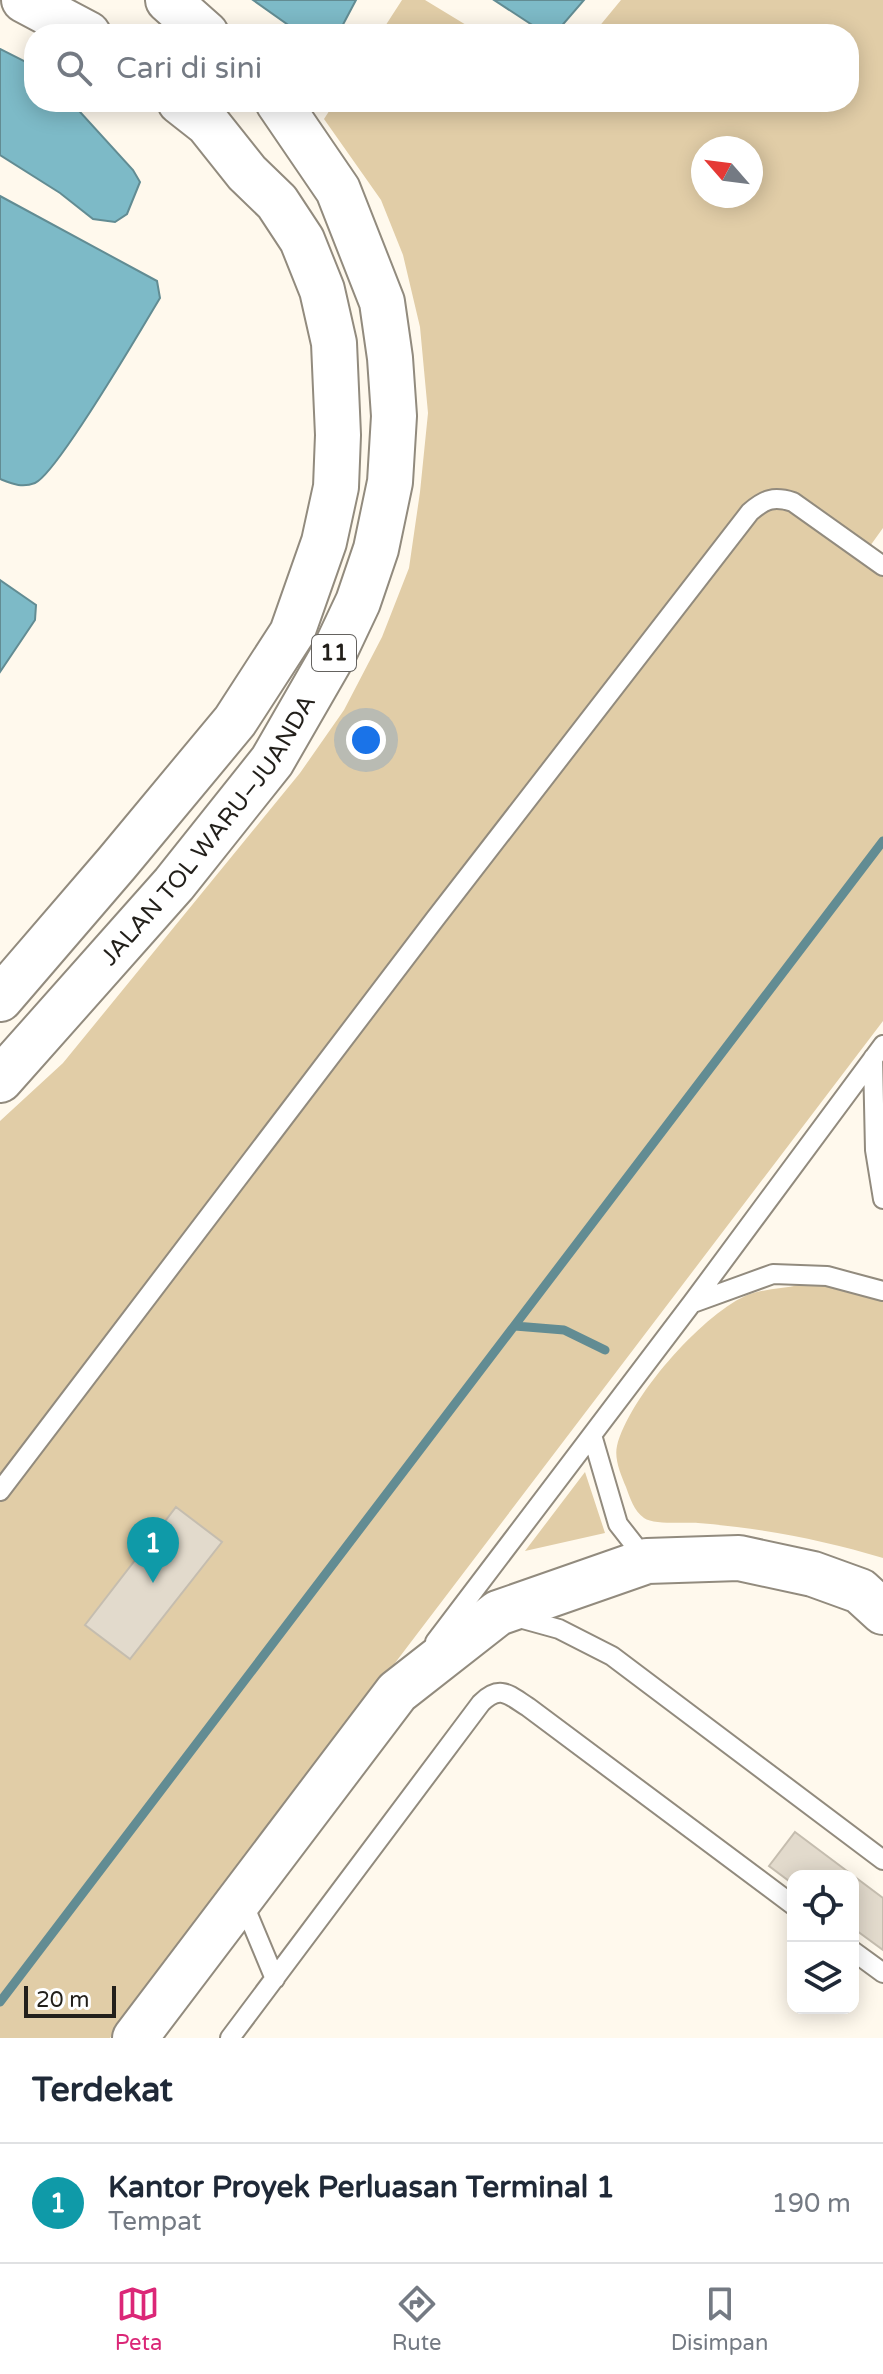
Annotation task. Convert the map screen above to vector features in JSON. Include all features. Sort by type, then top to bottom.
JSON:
[{"type":"main road","points":[[24,0],[69,24]]},
{"type":"main road","points":[[168,0],[195,24]]},
{"type":"main road","name":"JALAN TOL WARU–JUANDA","points":[[0,999],[235,721],[292,633],[324,542],[336,487],[338,448],[334,343],[322,290],[302,240],[277,202],[247,173],[208,124],[193,112]]},
{"type":"main road","name":"JALAN TOL WARU–JUANDA","points":[[0,1080],[174,884],[272,761],[333,655],[358,602],[376,549],[390,482],[394,416],[382,302],[338,190],[285,112]]},
{"type":"main road","points":[[135,2038],[397,1692],[498,1613],[647,1561],[739,1558],[813,1574],[875,1601]]},
{"type":"lane","points":[[0,1491],[435,919],[750,512],[770,498],[793,502],[883,566]]},
{"type":"lane","points":[[878,1051],[875,1150],[883,1199]]},
{"type":"lane","points":[[397,1692],[692,1303],[878,1051]]},
{"type":"lane","points":[[692,1303],[773,1274],[827,1276],[883,1291]]},
{"type":"lane","points":[[592,1435],[618,1524],[647,1561]]},
{"type":"lane","points":[[498,1613],[559,1629],[612,1656],[883,1860]]},
{"type":"lane","points":[[230,2038],[481,1703],[488,1696],[500,1692],[528,1707],[787,1901]]},
{"type":"lane","points":[[241,1897],[275,1979]]},
{"type":"lane","points":[[859,1955],[883,1973]]},
{"type":"shaded area","points":[[402,0],[425,0],[465,24],[386,24]]},
{"type":"shaded area","points":[[621,0],[883,0],[883,528],[865,553],[883,566],[883,1021],[110,2038],[0,2038],[0,1121],[63,1063],[300,773],[344,710],[382,637],[409,568],[428,413],[420,327],[403,255],[381,200],[324,119],[329,112],[859,112],[859,24],[601,24]]},
{"type":"shaded area","points":[[799,1285],[853,1287],[883,1299],[883,1558],[815,1540],[768,1532],[649,1520],[635,1508],[618,1467],[617,1446],[636,1405],[688,1340],[745,1296]]},
{"type":"shaded area","points":[[585,1472],[605,1533],[525,1551]]},
{"type":"water","points":[[253,0],[356,0],[343,24],[287,24]]},
{"type":"water","points":[[494,0],[584,0],[563,24],[531,24]]},
{"type":"water","points":[[0,49],[24,61],[24,112],[80,112],[133,170],[140,182],[127,214],[115,222],[93,219],[60,193],[0,155]]},
{"type":"water","points":[[0,196],[157,281],[160,298],[61,455],[46,474],[35,483],[26,485],[0,479]]},
{"type":"water","points":[[0,580],[36,605],[35,620],[0,672]]},
{"type":"building","points":[[176,1507],[222,1542],[130,1659],[85,1625]]},
{"type":"building","points":[[795,1832],[846,1870],[787,1870],[787,1880],[769,1866]]},
{"type":"building","points":[[859,1880],[883,1898],[883,1950],[859,1932]]},
{"type":"waterway","points":[[0,2002],[883,841]]},
{"type":"waterway","points":[[515,1326],[564,1330],[605,1350]]},
{"type":"place","name":"Kantor Proyek Perluasan Terminal 1","points":[[153,1583]]}]
